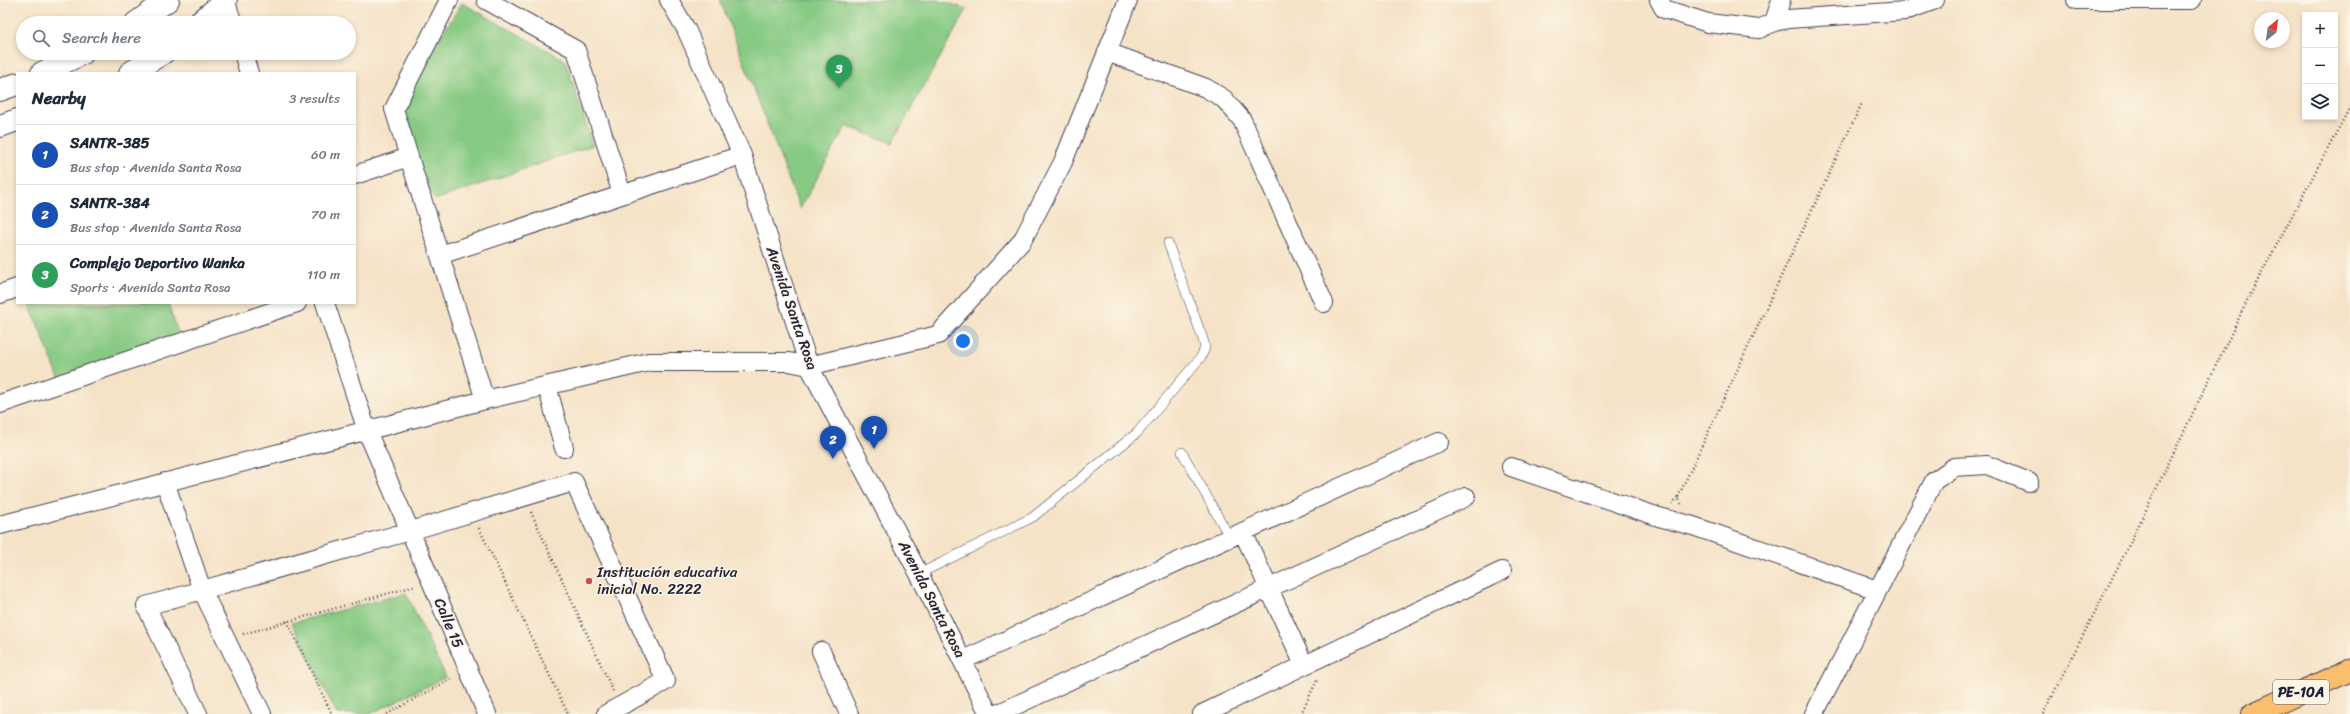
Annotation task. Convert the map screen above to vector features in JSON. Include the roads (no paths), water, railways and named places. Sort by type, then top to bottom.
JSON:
[{"type":"highway","name":"PE-10A","points":[[2253,714],[2350,670]]},
{"type":"street","points":[[146,16],[168,0]]},
{"type":"street","points":[[207,16],[225,0],[231,16]]},
{"type":"street","points":[[449,0],[394,109],[485,400]]},
{"type":"street","points":[[486,0],[576,50],[622,194]]},
{"type":"street","name":"Avenida Santa Rosa","points":[[669,0],[686,29],[742,156],[809,366],[919,574],[989,714]]},
{"type":"street","points":[[0,525],[485,400],[649,362],[789,362],[809,366],[938,335],[1022,241],[1063,162],[1128,0]]},
{"type":"street","points":[[1659,0],[1664,9],[1708,23],[1759,29],[1774,22],[1907,6],[1935,0]]},
{"type":"street","points":[[1774,22],[1781,0]]},
{"type":"street","points":[[2076,0],[2192,0]]},
{"type":"street","points":[[1107,52],[1206,88],[1224,99],[1234,109],[1242,120],[1324,303]]},
{"type":"street","points":[[44,72],[69,60]]},
{"type":"street","points":[[132,72],[151,60]]},
{"type":"street","points":[[245,60],[249,72]]},
{"type":"street","points":[[0,90],[16,84]]},
{"type":"street","points":[[0,126],[16,120]]},
{"type":"street","points":[[440,255],[622,194],[742,156]]},
{"type":"street","points":[[356,176],[408,157]]},
{"type":"street","points":[[0,294],[16,288]]},
{"type":"street","points":[[0,404],[294,304]]},
{"type":"street","name":"Calle 15","points":[[325,304],[367,430],[487,714]]},
{"type":"street","points":[[547,386],[564,448]]},
{"type":"street","points":[[963,660],[1439,442]]},
{"type":"street","points":[[1814,714],[1934,481],[1954,467],[1987,465],[2029,482]]},
{"type":"street","points":[[1512,467],[1693,526],[1877,590]]},
{"type":"street","points":[[165,482],[202,590],[262,714]]},
{"type":"street","points":[[198,714],[146,606],[524,498],[574,482],[666,681],[613,710]]},
{"type":"street","points":[[997,714],[1466,497]]},
{"type":"street","points":[[1236,535],[1268,588],[1304,665]]},
{"type":"street","points":[[1202,714],[1502,571]]},
{"type":"street","points":[[821,651],[849,714]]},
{"type":"lane","points":[[919,574],[1033,517],[1137,432],[1201,357],[1205,348],[1203,339],[1168,242]]},
{"type":"lane","points":[[1182,452],[1236,535]]},
{"type":"place","name":"Complejo Deportivo Wanka","points":[[839,88]]},
{"type":"place","name":"SANTR-385","points":[[874,449]]},
{"type":"place","name":"SANTR-384","points":[[833,459]]},
{"type":"place","name":"Institución educativa inicial No. 2222","points":[[589,581]]}]
